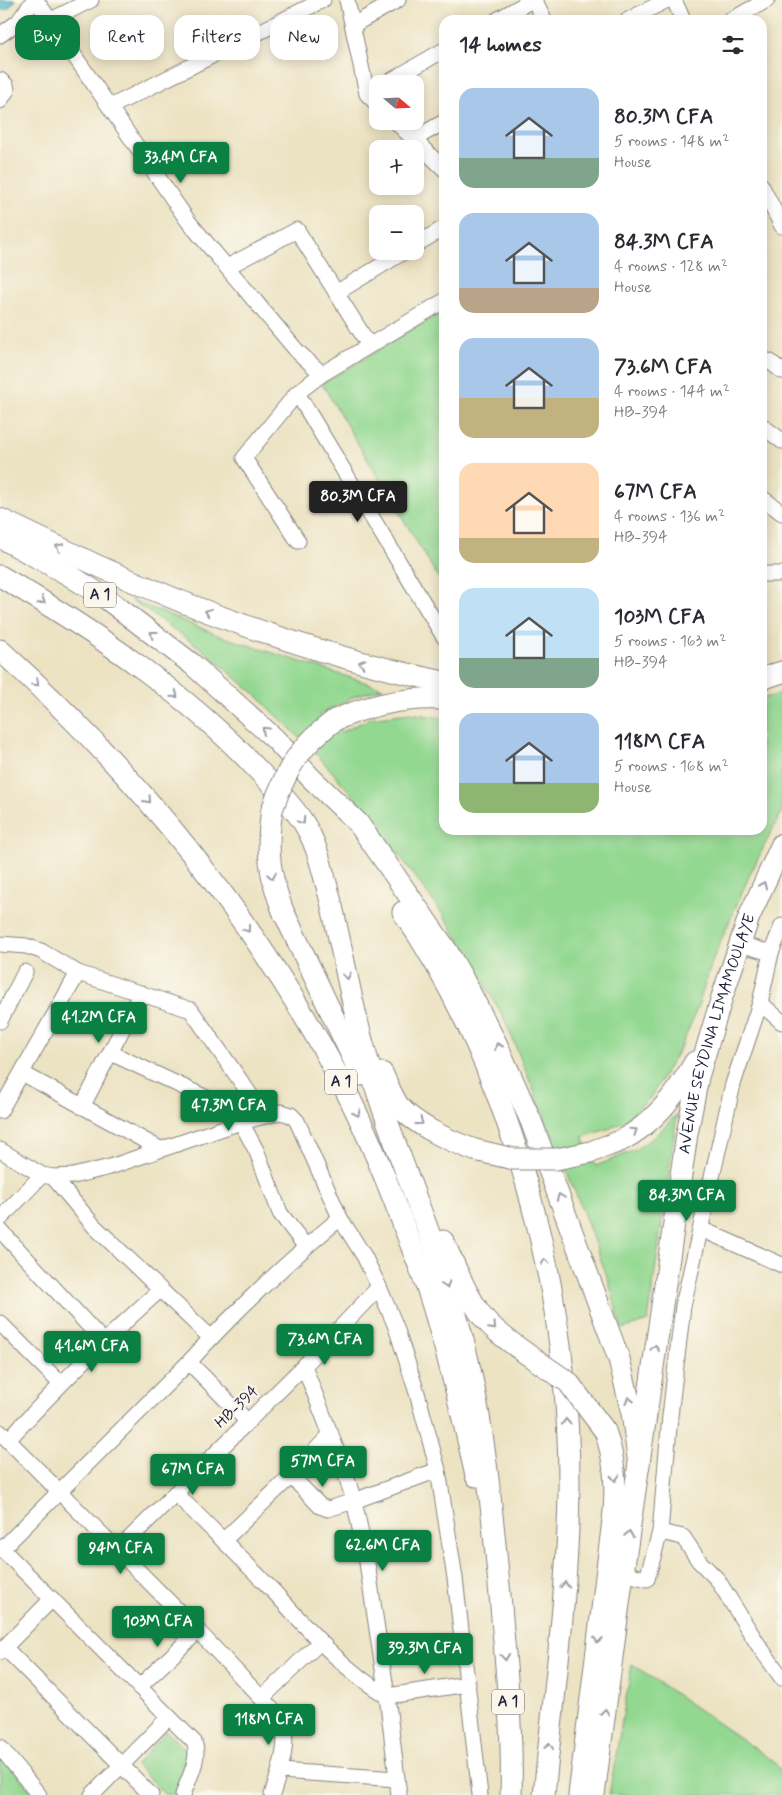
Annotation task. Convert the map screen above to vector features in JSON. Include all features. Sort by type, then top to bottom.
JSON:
[{"type":"highway","points":[[0,519],[96,565],[255,630],[324,653],[379,668],[439,681]]},
{"type":"highway","name":"A 1","points":[[0,537],[70,575],[107,600],[192,664],[275,739],[311,778],[413,926],[466,1023],[496,1092],[532,1206],[546,1266],[559,1337],[566,1421],[569,1487],[565,1584],[544,1795]]},
{"type":"highway","name":"A 1","points":[[0,576],[98,637],[201,716],[242,753],[290,803],[312,838],[319,857],[354,1006],[367,1078],[394,1141]]},
{"type":"highway","name":"A 1","points":[[0,650],[45,691],[110,757],[210,875],[272,966],[346,1090],[386,1180],[426,1286],[455,1383],[472,1458],[501,1609],[509,1714],[511,1795]]},
{"type":"highway","points":[[767,677],[782,672]]},
{"type":"highway","points":[[439,699],[421,698],[387,702],[356,710],[335,720],[310,740],[298,753],[281,784],[272,810],[269,829],[270,864],[274,889],[283,911],[367,1078],[437,1134],[450,1141],[476,1150],[514,1159],[556,1159],[591,1152],[621,1140],[648,1121],[668,1103],[684,1082],[698,1058],[722,996]]},
{"type":"highway","points":[[311,778],[358,824],[389,867],[447,951],[496,1043],[537,1138],[620,1359],[632,1413],[639,1465]]},
{"type":"highway","name":"AVENUE SEYDINA LIMAMOULAYE","points":[[594,1795],[667,1258],[698,1078],[722,996],[749,917],[782,844]]},
{"type":"highway","points":[[354,1006],[362,1032],[399,1105]]},
{"type":"highway","points":[[394,1141],[422,1212],[457,1318],[476,1392],[488,1473],[501,1609]]},
{"type":"highway","points":[[394,1141],[470,1296],[482,1316],[498,1334],[568,1382],[605,1431],[612,1452],[616,1479],[614,1512],[579,1795]]},
{"type":"street","points":[[0,35],[18,22],[35,0],[47,15]]},
{"type":"street","points":[[61,15],[91,0]]},
{"type":"street","points":[[110,107],[323,0]]},
{"type":"street","points":[[347,0],[369,79]]},
{"type":"street","points":[[353,25],[398,0]]},
{"type":"street","points":[[506,15],[533,0],[541,15]]},
{"type":"street","points":[[638,15],[667,0]]},
{"type":"street","points":[[674,0],[682,15]]},
{"type":"street","points":[[740,15],[767,0]]},
{"type":"street","points":[[401,75],[439,53]]},
{"type":"street","points":[[78,60],[188,221],[297,351],[322,374]]},
{"type":"street","points":[[0,80],[6,85],[7,90],[0,102]]},
{"type":"street","points":[[414,139],[439,125]]},
{"type":"street","points":[[404,130],[439,164]]},
{"type":"street","points":[[767,202],[773,220]]},
{"type":"street","points":[[227,267],[297,230],[369,346]]},
{"type":"street","points":[[424,240],[439,231]]},
{"type":"street","points":[[336,293],[390,260]]},
{"type":"street","points":[[298,541],[244,458],[297,393],[322,374],[439,304]]},
{"type":"street","points":[[767,361],[782,370]]},
{"type":"street","points":[[297,393],[439,629]]},
{"type":"street","points":[[767,430],[782,441]]},
{"type":"street","points":[[767,502],[782,513]]},
{"type":"street","points":[[767,574],[782,574]]},
{"type":"street","points":[[623,1572],[647,1579],[660,1532],[670,1416],[683,1306],[733,1084],[760,1003],[772,953],[782,926]]},
{"type":"street","points":[[0,944],[26,946],[41,951],[78,973],[191,1010],[265,1116]]},
{"type":"street","points":[[740,944],[772,953]]},
{"type":"street","points":[[0,1021],[25,972]]},
{"type":"street","points":[[0,1111],[78,973]]},
{"type":"street","points":[[82,1107],[141,993]]},
{"type":"street","points":[[760,1003],[782,1022]]},
{"type":"street","points":[[111,1053],[232,1110],[241,1122],[256,1152],[280,1213],[306,1247]]},
{"type":"street","points":[[22,1073],[160,1149]]},
{"type":"street","points":[[0,1219],[48,1176],[73,1176],[90,1172],[241,1122],[281,1112],[291,1115],[296,1121],[340,1218],[364,1256],[379,1287],[396,1327],[417,1393],[438,1470],[468,1684],[480,1795]]},
{"type":"street","points":[[0,1150],[48,1176],[94,1226],[211,1338]]},
{"type":"street","points":[[183,1795],[196,1756],[197,1748],[194,1742],[1,1550],[211,1338],[306,1247],[340,1218]]},
{"type":"street","points":[[701,1229],[782,1265]]},
{"type":"street","points":[[0,1230],[103,1341]]},
{"type":"street","name":"HB-394","points":[[118,1550],[247,1420],[304,1366],[379,1287]]},
{"type":"street","points":[[160,1290],[103,1341],[4,1436],[198,1631],[282,1719],[285,1727],[284,1746],[280,1771],[272,1795]]},
{"type":"street","points":[[0,1323],[60,1383]]},
{"type":"street","points":[[189,1362],[247,1420]]},
{"type":"street","points":[[304,1366],[331,1434],[354,1501],[366,1556],[387,1696],[399,1795]]},
{"type":"street","points":[[224,1540],[291,1476],[331,1434]]},
{"type":"street","points":[[291,1476],[320,1506],[328,1509],[438,1470]]},
{"type":"street","points":[[175,1493],[224,1540],[320,1642],[364,1681],[387,1696],[468,1684]]},
{"type":"street","points":[[660,1532],[683,1537],[699,1561],[717,1579],[759,1646],[782,1678]]},
{"type":"street","points":[[52,1599],[2,1650],[151,1795]]},
{"type":"street","points":[[140,1687],[198,1631]]},
{"type":"street","points":[[262,1698],[320,1642]]},
{"type":"street","points":[[92,1795],[169,1717]]},
{"type":"street","points":[[0,1747],[39,1795]]},
{"type":"street","points":[[280,1771],[397,1779]]},
{"type":"green space","points":[[439,313],[439,579],[322,384]]},
{"type":"green space","points":[[130,599],[220,636],[383,688],[355,696],[320,715],[342,732],[370,718],[410,713],[439,717],[439,835],[767,835],[767,697],[782,693],[782,811],[750,874],[713,959],[698,1006],[683,1043],[650,1098],[627,1119],[611,1128],[583,1137],[596,1166],[635,1150],[655,1136],[677,1114],[648,1321],[622,1329],[608,1279],[580,1204],[504,1018],[449,923],[369,814],[320,758],[256,695],[202,649]]},
{"type":"green space","points":[[632,1664],[773,1761],[782,1772],[782,1795],[609,1795]]},
{"type":"green space","points":[[166,1731],[189,1753],[175,1794],[165,1795],[136,1765]]},
{"type":"green space","points":[[0,1753],[34,1795],[0,1795]]},
{"type":"water","points":[[0,0],[16,0],[9,8],[0,11]]}]
